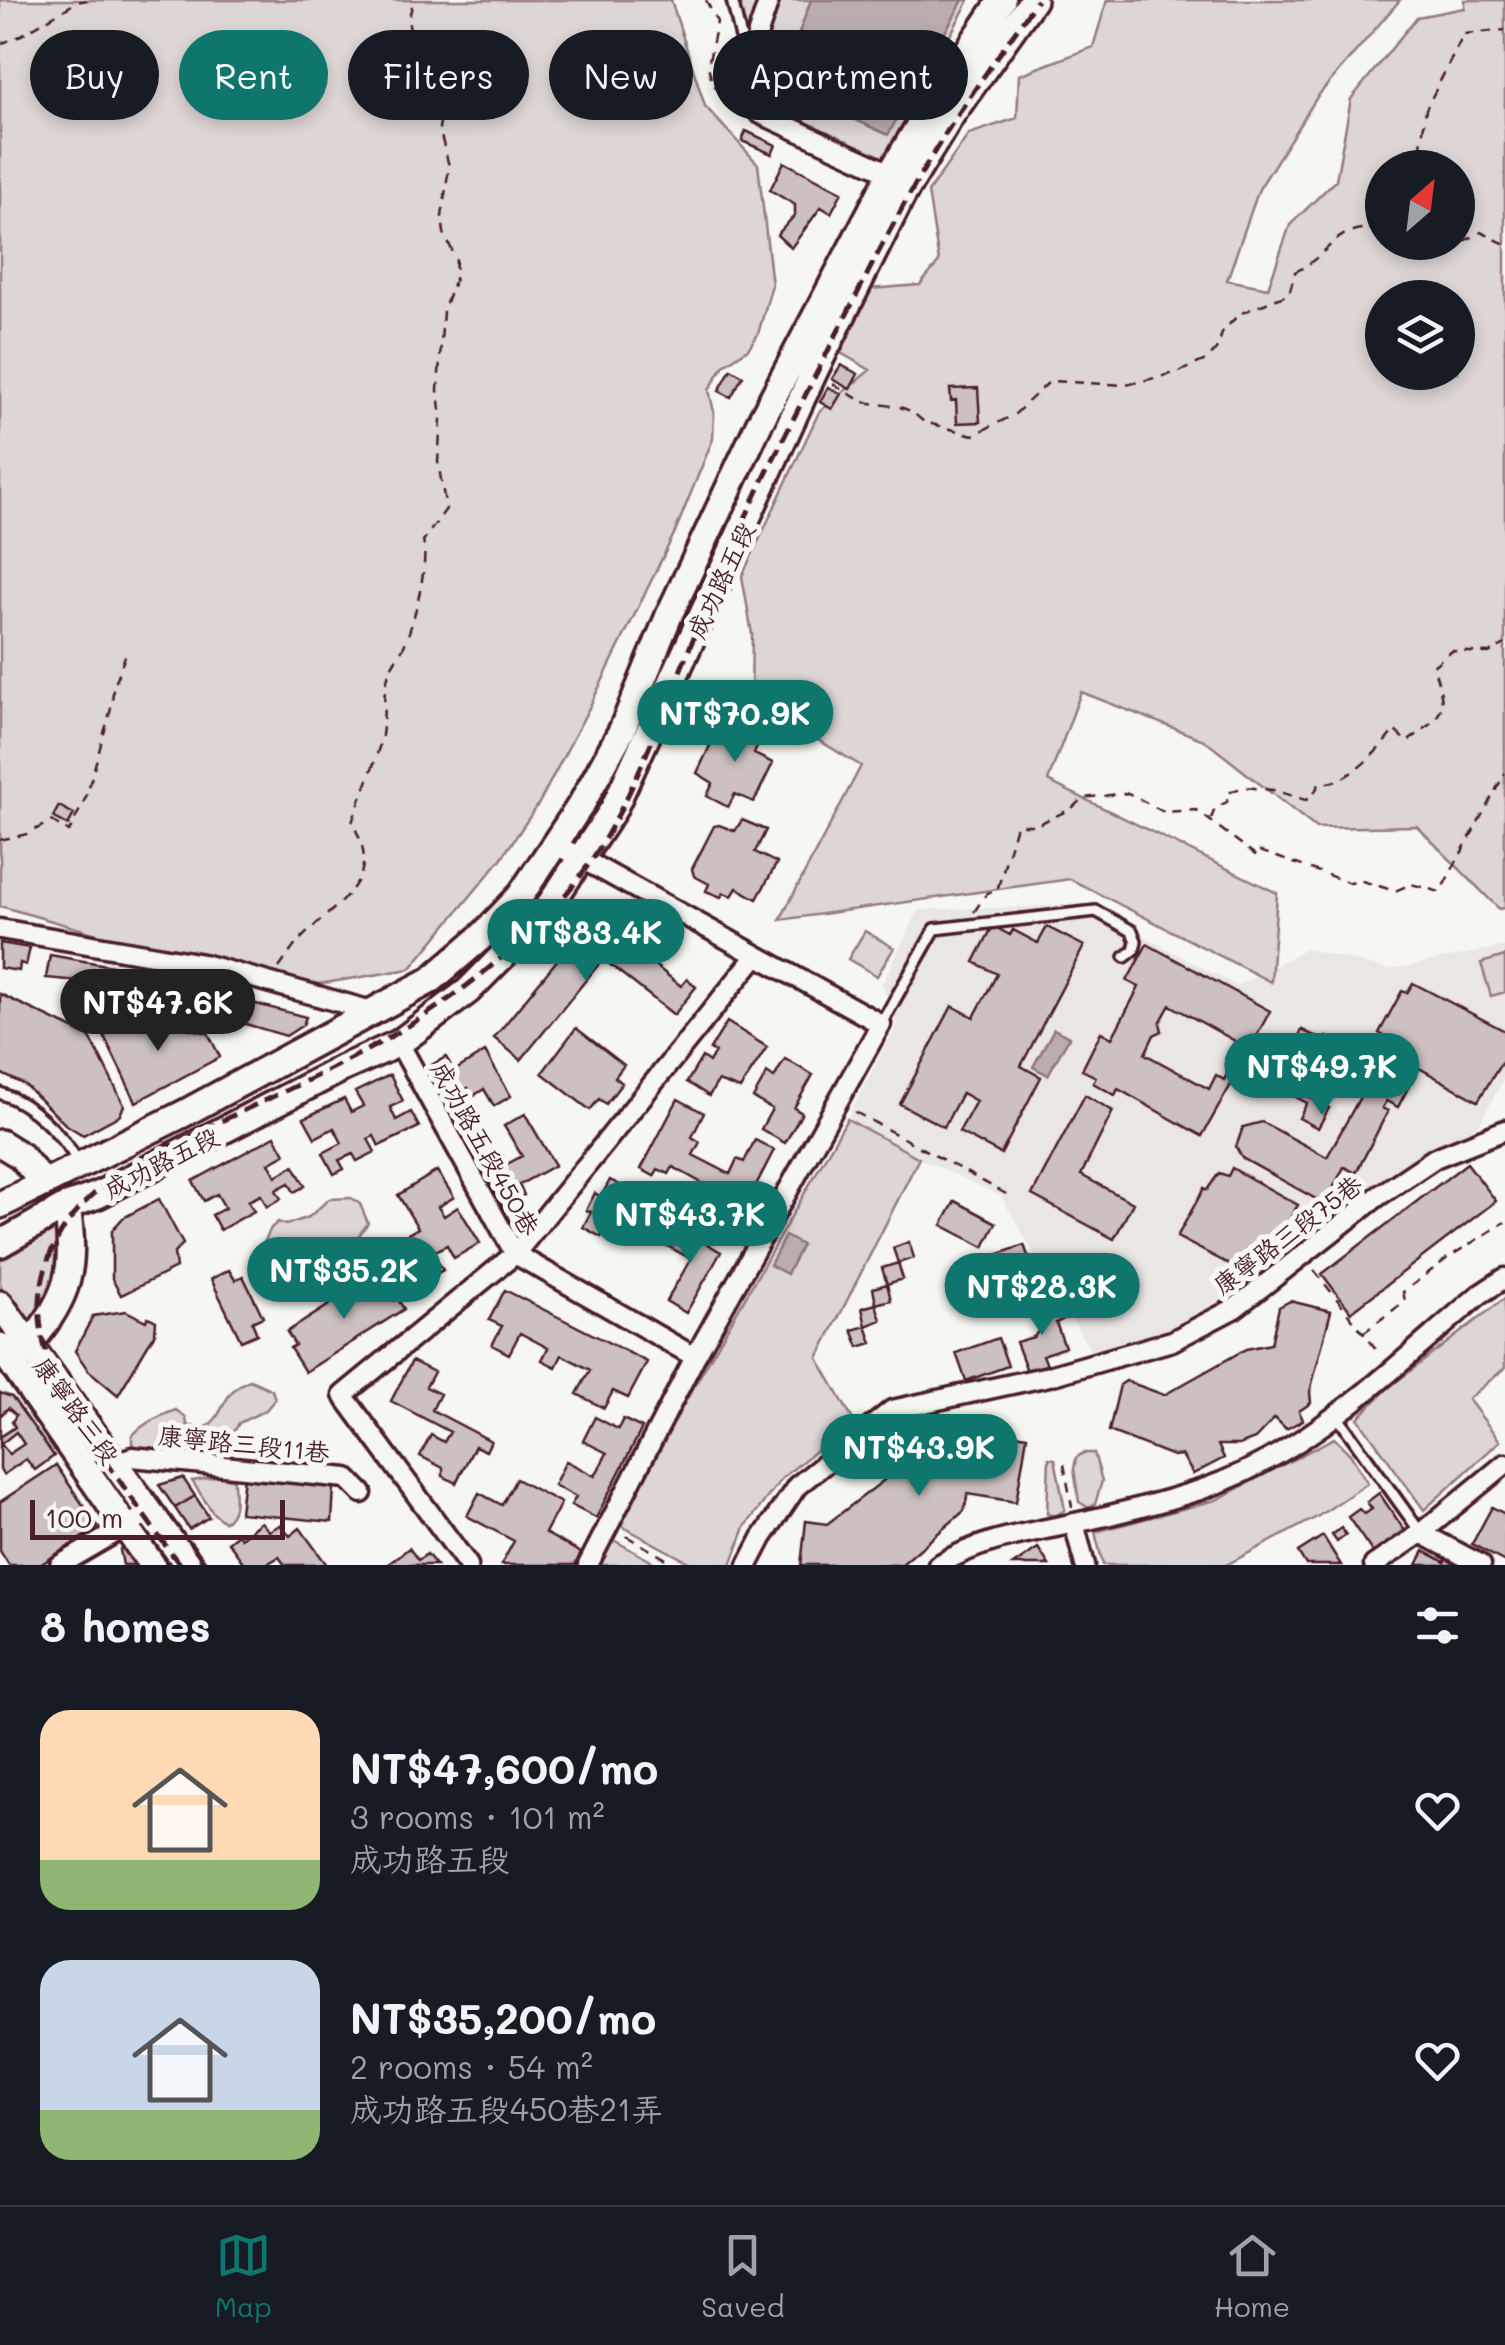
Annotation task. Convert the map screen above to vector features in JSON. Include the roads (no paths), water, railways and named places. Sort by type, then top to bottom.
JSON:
[{"type":"main road","name":"成功路五段","points":[[0,1244],[66,1206],[98,1195],[399,1043],[468,992],[544,915],[613,810],[933,102],[1002,0]]},
{"type":"main road","name":"成功路五段","points":[[0,1205],[431,980],[480,938],[520,896],[582,803],[622,730],[670,613],[760,422],[901,177],[952,114],[1033,0]]},
{"type":"main road","points":[[0,1143],[22,1156],[44,1184]]},
{"type":"main road","points":[[9,1350],[52,1317],[67,1284],[73,1249],[66,1206]]},
{"type":"main road","name":"康寧路三段","points":[[0,1304],[9,1350],[152,1565]]},
{"type":"main road","name":"康寧路三段","points":[[9,1350],[116,1463],[188,1565]]},
{"type":"street","points":[[760,30],[769,0]]},
{"type":"street","points":[[774,120],[901,177]]},
{"type":"street","points":[[555,844],[881,1024],[696,1358],[588,1565]]},
{"type":"street","points":[[0,929],[202,964],[375,1012]]},
{"type":"street","points":[[468,1565],[343,1396],[515,1254],[756,956]]},
{"type":"street","name":"成功路五段450巷","points":[[399,1043],[515,1254],[696,1358]]},
{"type":"street","name":"康寧路三段75巷","points":[[748,1565],[796,1486],[892,1410],[1049,1376],[1172,1341],[1235,1308],[1377,1197],[1435,1158],[1505,1130]]},
{"type":"street","points":[[938,1565],[968,1547],[1204,1488],[1302,1442],[1478,1295],[1505,1278]]},
{"type":"street","name":"康寧路三段11巷","points":[[116,1463],[132,1458],[347,1478],[362,1493]]},
{"type":"street","points":[[1374,1565],[1421,1533],[1505,1464]]},
{"type":"street","points":[[60,1565],[151,1512]]},
{"type":"street","points":[[1074,1523],[1085,1565]]},
{"type":"street","points":[[1421,1533],[1481,1565]]},
{"type":"street","points":[[98,1544],[103,1565]]},
{"type":"lane","points":[[732,0],[739,30]]},
{"type":"lane","points":[[881,1024],[935,929],[1096,911],[1132,931],[1134,950],[1125,956]]},
{"type":"lane","points":[[0,1092],[24,1104],[46,1122],[80,1165]]},
{"type":"lane","points":[[1337,1416],[1421,1533]]},
{"type":"railway","points":[[180,1565],[77,1418],[51,1367],[40,1314],[42,1285],[62,1231],[96,1192],[139,1162],[346,1061],[443,1003],[512,948],[576,881],[611,829],[625,800],[741,527],[885,239],[951,125],[1037,0]]}]
